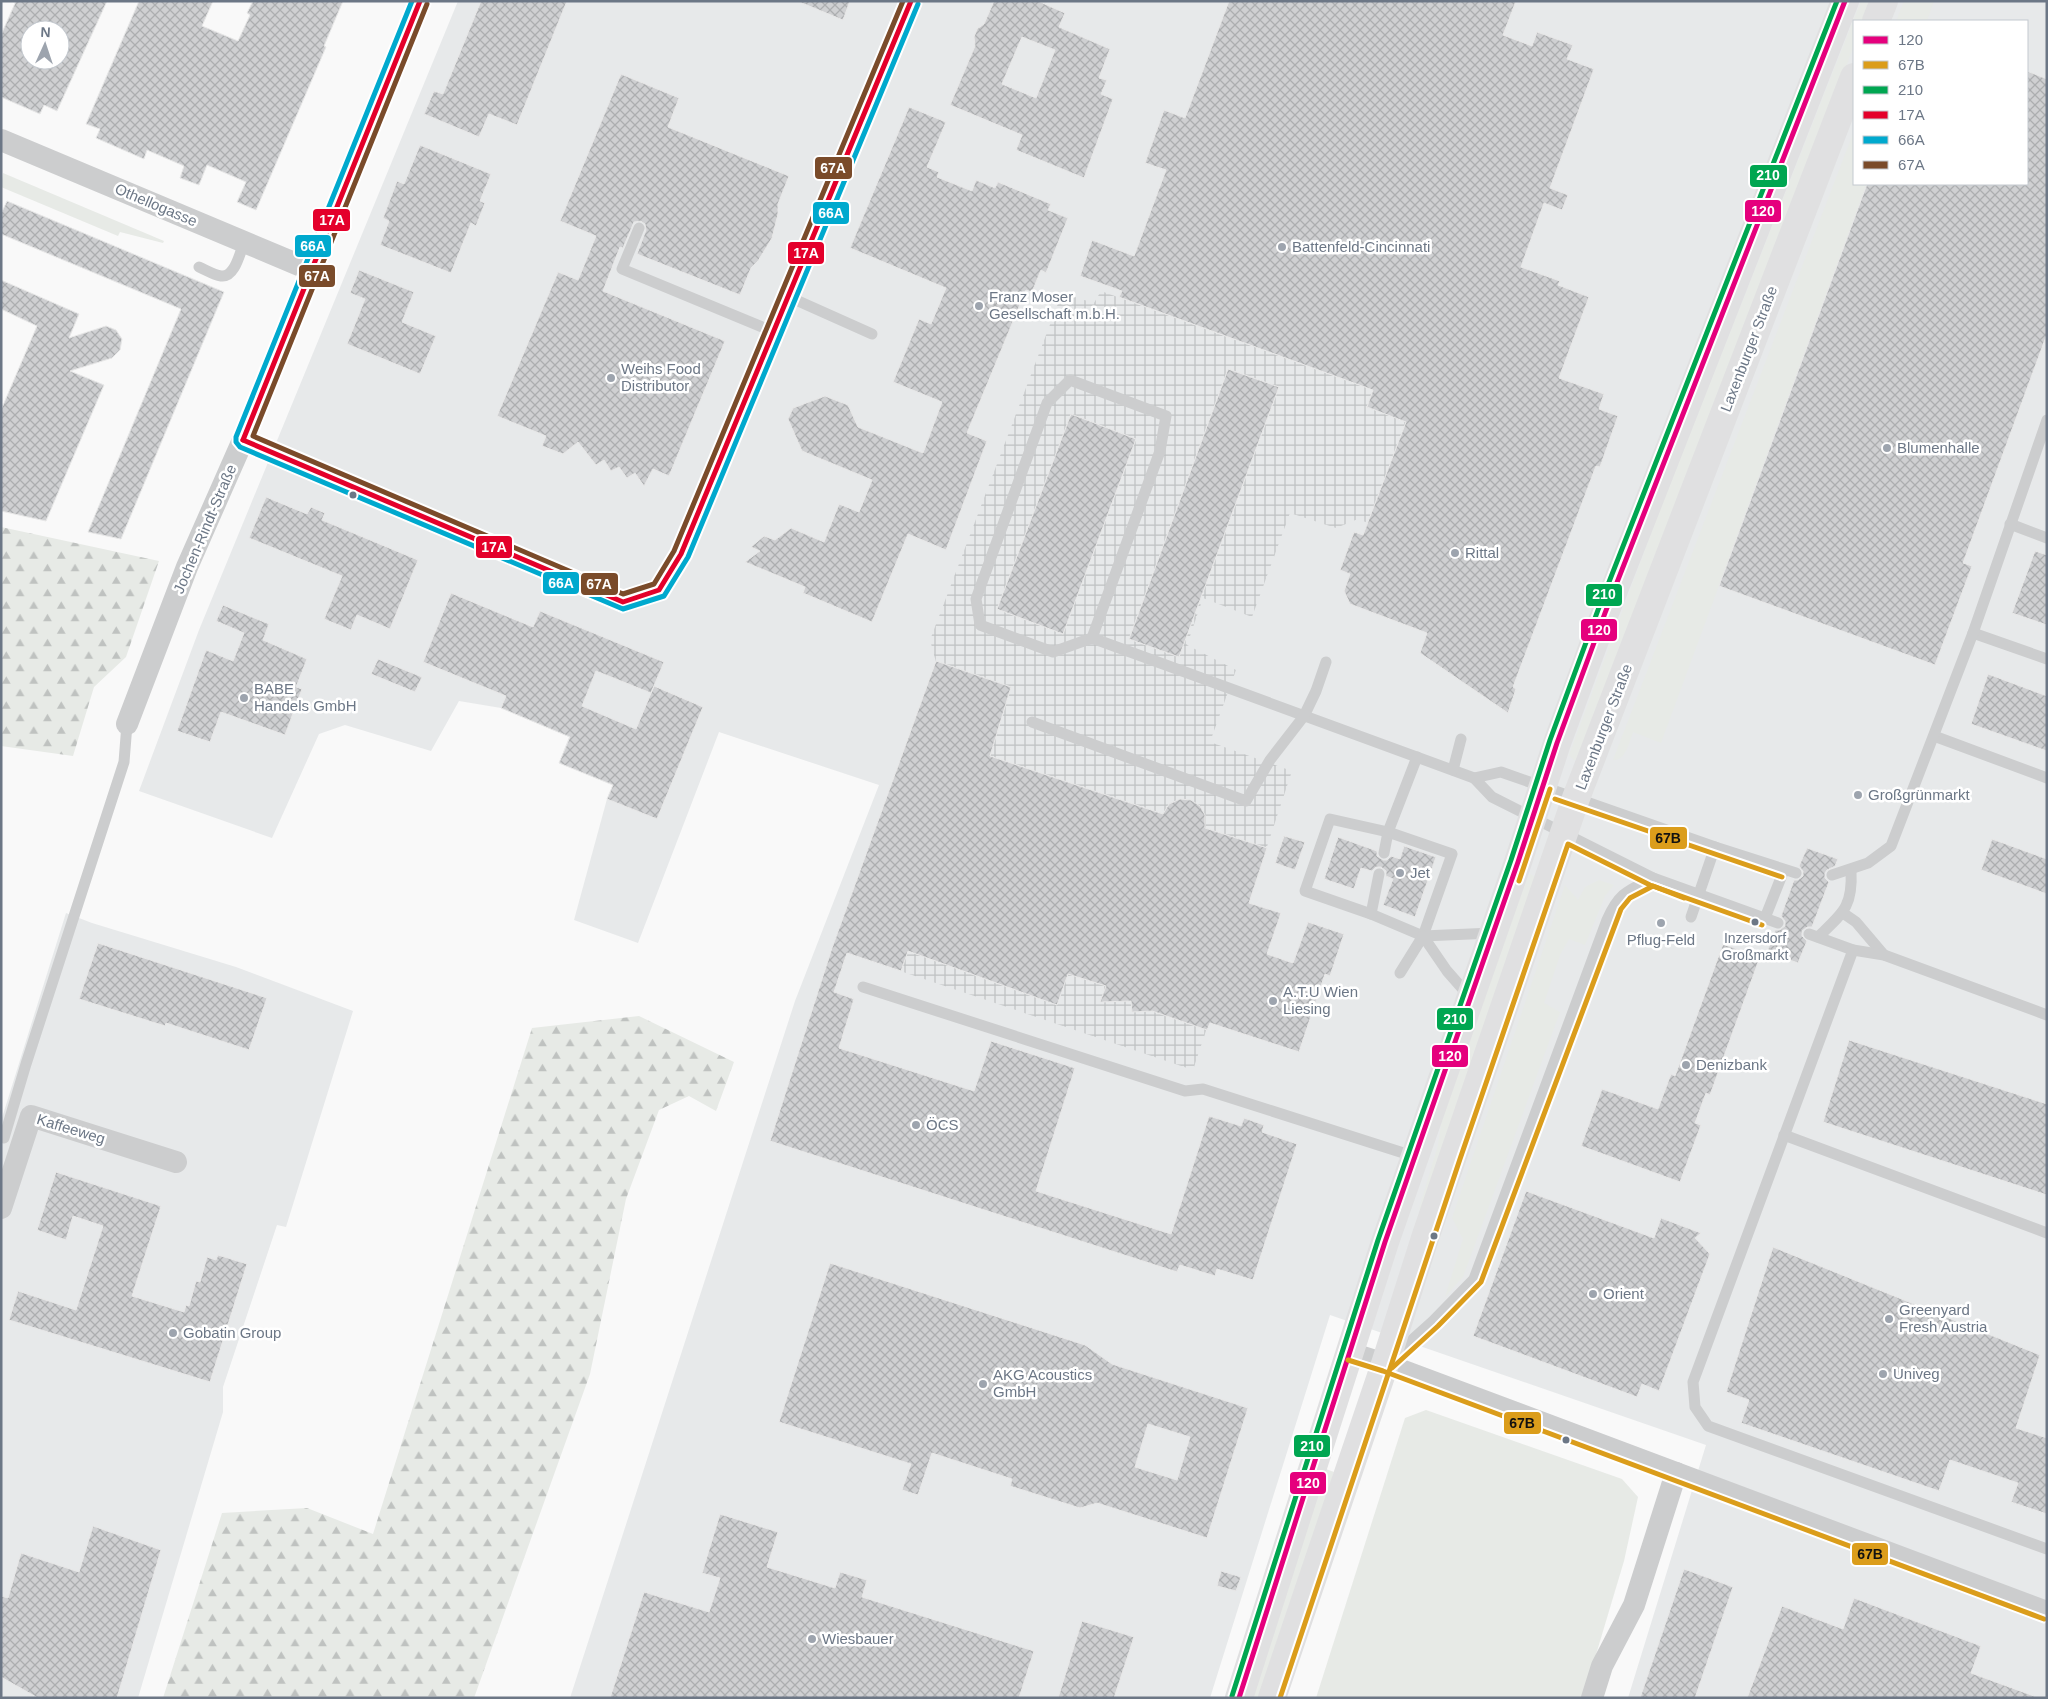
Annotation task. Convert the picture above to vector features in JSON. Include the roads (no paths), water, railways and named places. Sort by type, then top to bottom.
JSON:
[{"type":"main road","points":[[1239,1698],[1386,1242],[1605,613],[1845,1]]},
{"type":"main road","points":[[1876,20],[1884,1]]},
{"type":"main road","name":"Laxenburger Straße","points":[[1272,1698],[1385,1364],[1426,1235],[1576,798],[1853,80]]},
{"type":"street","name":"Jochen-Rindt-Straße","points":[[127,724],[187,567],[243,440],[420,1]]},
{"type":"street","points":[[243,440],[624,602],[659,590],[681,554],[772,331],[911,1]]},
{"type":"street","name":"Othellogasse","points":[[1,140],[311,270]]},
{"type":"street","name":"Kaffeeweg","points":[[1,1208],[22,1112],[176,1162]]},
{"type":"street","points":[[1350,1353],[1385,1364],[2047,1612]]},
{"type":"street","points":[[1592,1698],[1602,1666],[1634,1605],[1676,1473]]},
{"type":"lane","points":[[639,228],[622,269],[772,331]]},
{"type":"lane","points":[[199,267],[222,276],[227,276],[232,272],[244,242]]},
{"type":"lane","points":[[787,296],[872,334]]},
{"type":"lane","points":[[1092,638],[1160,451],[1166,416],[1070,380],[1047,403],[976,599],[980,625],[1053,652],[1092,638],[1453,770],[1474,778],[1492,797],[1653,878],[1778,923]]},
{"type":"lane","points":[[1832,875],[1868,863],[1891,846],[1973,633],[2046,421]]},
{"type":"lane","points":[[2010,524],[2047,538]]},
{"type":"lane","points":[[1973,633],[2047,659]]},
{"type":"lane","points":[[1032,722],[1246,801],[1270,760],[1304,716],[1316,691],[1326,662]]},
{"type":"lane","points":[[4,1138],[22,1112],[124,762],[127,724]]},
{"type":"lane","points":[[1934,736],[2047,778]]},
{"type":"lane","points":[[1453,770],[1461,739]]},
{"type":"lane","points":[[1384,854],[1388,832],[1417,757]]},
{"type":"lane","points":[[1474,778],[1501,772],[1715,847],[1796,873]]},
{"type":"lane","points":[[1400,972],[1423,936],[1452,854],[1388,832],[1330,819],[1305,891],[1371,914],[1423,936],[1493,933]]},
{"type":"lane","points":[[1690,917],[1715,847]]},
{"type":"lane","points":[[1765,918],[1784,870]]},
{"type":"lane","points":[[1851,870],[1852,889],[1844,913],[1814,936],[1853,950],[1884,955],[2047,1015]]},
{"type":"lane","points":[[1371,914],[1379,874]]},
{"type":"lane","points":[[1385,1364],[1433,1321],[1474,1279],[1607,920],[1614,905],[1625,892],[1653,878]]},
{"type":"lane","points":[[1844,913],[1856,922],[1884,955]]},
{"type":"lane","points":[[1423,936],[1447,971],[1470,998]]},
{"type":"lane","points":[[1853,950],[1693,1382],[1695,1407],[1708,1426],[2047,1549]]},
{"type":"lane","points":[[863,987],[1185,1091],[1203,1089],[1416,1157]]},
{"type":"lane","points":[[1784,1134],[2047,1233]]},
{"type":"place","name":"Battenfeld-Cincinnati","points":[[1282,247]]},
{"type":"place","name":"Franz Moser Gesellschaft m.b.H.","points":[[979,306]]},
{"type":"place","name":"Weihs Food Distributor","points":[[611,378]]},
{"type":"place","name":"Blumenhalle","points":[[1887,448]]},
{"type":"place","name":"Rittal","points":[[1455,553]]},
{"type":"place","name":"BABE Handels GmbH","points":[[244,698]]},
{"type":"place","name":"Großgrünmarkt","points":[[1858,795]]},
{"type":"place","name":"Jet","points":[[1400,873]]},
{"type":"place","name":"Inzersdorf Großmarkt","points":[[1755,922]]},
{"type":"place","name":"Pflug-Feld","points":[[1661,923]]},
{"type":"place","name":"A.T.U Wien Liesing","points":[[1273,1001]]},
{"type":"place","name":"Denizbank","points":[[1686,1065]]},
{"type":"place","name":"ÖCS","points":[[916,1125]]},
{"type":"place","name":"Orient","points":[[1593,1294]]},
{"type":"place","name":"Greenyard Fresh Austria","points":[[1889,1319]]},
{"type":"place","name":"Gobatin Group","points":[[173,1333]]},
{"type":"place","name":"Univeg","points":[[1883,1374]]},
{"type":"place","name":"AKG Acoustics GmbH","points":[[983,1384]]},
{"type":"place","name":"Wiesbauer","points":[[812,1639]]}]
